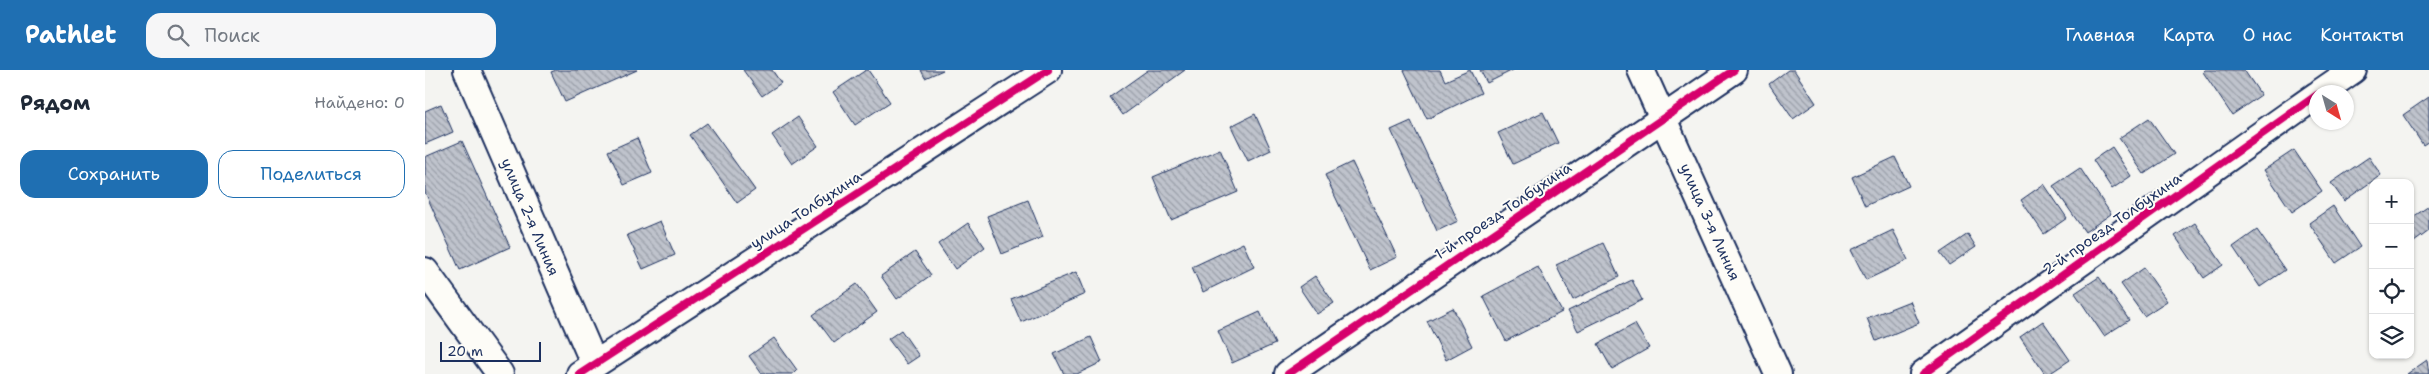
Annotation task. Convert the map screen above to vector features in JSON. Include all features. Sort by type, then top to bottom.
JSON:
[{"type":"street","name":"улица 2-я Линия","points":[[467,70],[587,369]]},
{"type":"street","name":"улица Толбухина","points":[[587,369],[1048,70]]},
{"type":"street","name":"улица 3-я Линия","points":[[1641,70],[1778,374]]},
{"type":"street","name":"1-й проезд Толбухина","points":[[1287,374],[1734,70]]},
{"type":"street","points":[[2331,85],[2353,70]]},
{"type":"street","name":"2-й проезд Толбухина","points":[[1923,374],[2309,102]]},
{"type":"street","points":[[425,271],[500,374]]},
{"type":"building","points":[[556,70],[637,70],[565,102],[551,72]]},
{"type":"building","points":[[743,70],[772,70],[781,83],[762,96]]},
{"type":"building","points":[[868,70],[890,102],[855,125],[833,92]]},
{"type":"building","points":[[921,70],[943,70],[925,78]]},
{"type":"building","points":[[1148,70],[1185,70],[1123,115],[1110,97]]},
{"type":"building","points":[[1404,70],[1440,70],[1445,81],[1470,70],[1481,93],[1427,119]]},
{"type":"building","points":[[1480,70],[1513,70],[1487,83]]},
{"type":"building","points":[[1788,70],[1794,70],[1816,103],[1793,119],[1769,84]]},
{"type":"building","points":[[2205,70],[2244,70],[2261,95],[2232,115],[2203,72]]},
{"type":"building","points":[[2429,97],[2429,141],[2423,145],[2403,115]]},
{"type":"building","points":[[441,104],[453,132],[425,144],[425,111]]},
{"type":"building","points":[[1543,112],[1558,143],[1513,164],[1498,133]]},
{"type":"building","points":[[1255,114],[1271,150],[1248,161],[1231,126]]},
{"type":"building","points":[[798,117],[818,146],[792,164],[772,135]]},
{"type":"building","points":[[2149,118],[2174,154],[2144,174],[2119,138]]},
{"type":"building","points":[[1411,121],[1458,221],[1437,231],[1391,130]]},
{"type":"building","points":[[707,123],[755,190],[737,203],[690,135]]},
{"type":"building","points":[[637,138],[652,173],[624,185],[608,151]]},
{"type":"building","points":[[462,141],[510,247],[460,270],[425,192],[425,157]]},
{"type":"building","points":[[2112,147],[2131,176],[2112,189],[2093,160]]},
{"type":"building","points":[[1220,149],[1238,192],[1171,220],[1153,177]]},
{"type":"building","points":[[2294,150],[2322,191],[2292,212],[2264,170]]},
{"type":"building","points":[[1895,157],[1909,186],[1865,206],[1852,177]]},
{"type":"building","points":[[2369,157],[2381,175],[2375,179],[2369,179],[2369,183],[2344,201],[2331,183]]},
{"type":"building","points":[[1352,162],[1397,257],[1370,270],[1325,175]]},
{"type":"building","points":[[2080,168],[2111,214],[2085,232],[2053,186]]},
{"type":"building","points":[[2044,184],[2067,218],[2044,234],[2021,200]]},
{"type":"building","points":[[1028,200],[1043,237],[1002,254],[987,216]]},
{"type":"building","points":[[2333,206],[2360,247],[2336,263],[2309,223]]},
{"type":"building","points":[[2429,206],[2429,231],[2414,242],[2414,224],[2414,216]]},
{"type":"building","points":[[660,221],[675,255],[643,269],[627,235]]},
{"type":"building","points":[[968,223],[985,247],[955,269],[938,244]]},
{"type":"building","points":[[2195,223],[2223,265],[2204,278],[2175,236]]},
{"type":"building","points":[[1893,230],[1908,260],[1866,280],[1851,250]]},
{"type":"building","points":[[2257,230],[2285,270],[2260,287],[2233,247]]},
{"type":"building","points":[[1968,234],[1976,247],[1949,265],[1940,253]]},
{"type":"building","points":[[1243,243],[1254,267],[1203,292],[1192,267]]},
{"type":"building","points":[[1603,243],[1619,277],[1573,300],[1556,265]]},
{"type":"building","points":[[915,252],[931,275],[897,299],[881,276]]},
{"type":"building","points":[[1538,267],[1562,312],[1506,341],[1483,296]]},
{"type":"building","points":[[2144,268],[2167,301],[2144,316],[2121,284]]},
{"type":"building","points":[[1076,272],[1085,294],[1021,322],[1011,299]]},
{"type":"building","points":[[1315,276],[1334,303],[1317,314],[1299,287]]},
{"type":"building","points":[[2099,277],[2129,320],[2104,336],[2075,293]]},
{"type":"building","points":[[1632,280],[1642,300],[1578,331],[1568,311]]},
{"type":"building","points":[[857,284],[877,312],[834,343],[813,315]]},
{"type":"building","points":[[1910,301],[1919,323],[1876,341],[1867,318]]},
{"type":"building","points":[[1453,308],[1472,346],[1446,360],[1427,321]]},
{"type":"building","points":[[1260,312],[1275,344],[1232,363],[1218,331]]},
{"type":"building","points":[[2043,321],[2070,360],[2049,374],[2045,374],[2020,337]]},
{"type":"building","points":[[1635,324],[1649,348],[1612,369],[1598,344]]},
{"type":"building","points":[[901,330],[919,356],[907,364],[888,339]]},
{"type":"building","points":[[1091,337],[1102,362],[1077,374],[1064,374],[1054,354]]},
{"type":"building","points":[[774,338],[797,370],[793,374],[762,374],[749,356]]},
{"type":"building","points":[[2427,360],[2429,374],[2407,374]]},
{"type":"cycle path","points":[[580,374],[1048,70]]},
{"type":"cycle path","points":[[1288,374],[1734,70]]},
{"type":"cycle path","points":[[1923,374],[2309,101]]}]
